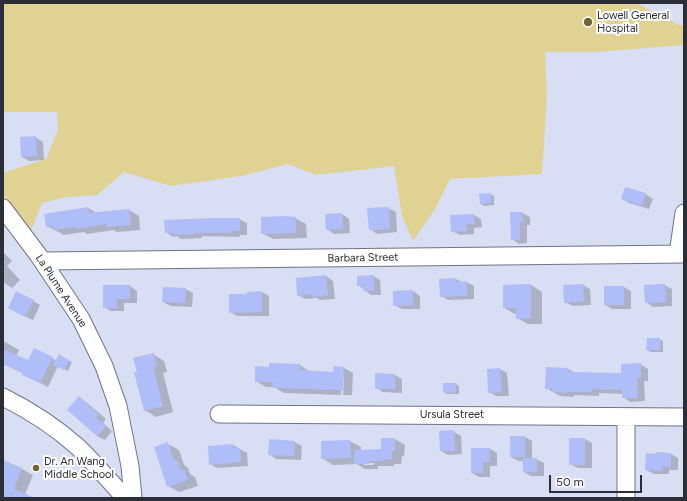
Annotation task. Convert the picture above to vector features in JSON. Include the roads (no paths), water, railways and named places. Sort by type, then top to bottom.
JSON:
[{"type":"street","name":"La Plume Avenue","points":[[3,208],[42,261],[81,319],[104,366],[118,406],[130,466],[133,498]]},
{"type":"street","points":[[681,254],[684,213]]},
{"type":"street","name":"Barbara Street","points":[[42,261],[681,254]]},
{"type":"street","points":[[3,397],[56,429],[78,448],[125,498]]},
{"type":"street","name":"Ursula Street","points":[[219,414],[684,417]]},
{"type":"street","points":[[626,416],[626,498]]},
{"type":"place","name":"Lowell General Hospital","points":[[588,22]]},
{"type":"place","name":"Dr. An Wang Middle School","points":[[36,468]]}]
